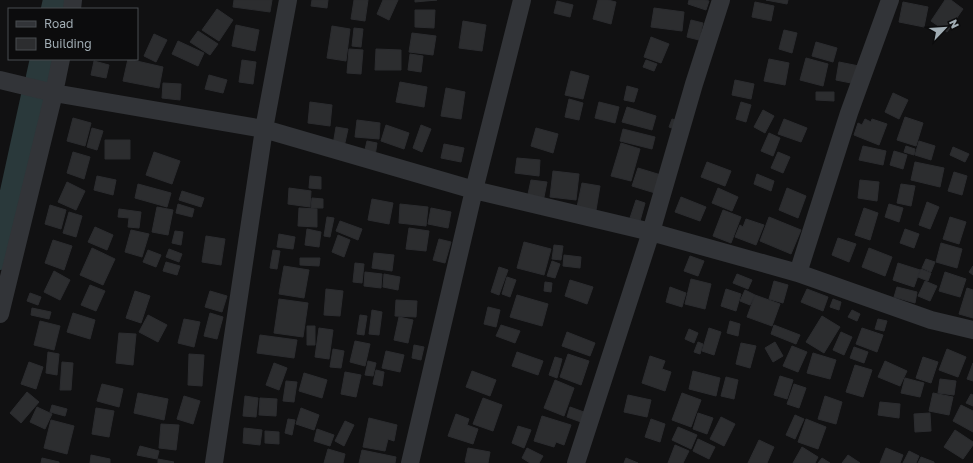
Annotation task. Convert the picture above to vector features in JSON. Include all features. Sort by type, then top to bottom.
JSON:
[{"type":"street","points":[[214,463],[264,129],[288,0]]},
{"type":"street","points":[[410,463],[474,190],[522,0]]},
{"type":"street","points":[[576,463],[650,232],[694,84],[721,0]]},
{"type":"street","points":[[798,272],[849,113],[890,0]]},
{"type":"street","points":[[0,314],[61,60]]},
{"type":"street","points":[[0,80],[54,92],[264,129],[474,190],[650,232],[798,272],[930,320],[973,330]]},
{"type":"building","points":[[234,0],[272,0],[270,12],[233,7]]},
{"type":"building","points":[[312,0],[328,0],[327,8],[311,6]]},
{"type":"building","points":[[354,0],[368,0],[365,21],[351,19]]},
{"type":"building","points":[[383,0],[398,0],[389,20],[377,14]]},
{"type":"building","points":[[415,0],[437,0],[415,2]]},
{"type":"building","points":[[598,0],[616,2],[611,24],[593,19]]},
{"type":"building","points":[[689,0],[709,1],[706,10],[688,4]]},
{"type":"building","points":[[766,0],[788,0],[787,4]]},
{"type":"building","points":[[945,0],[951,0],[963,9],[947,32],[931,21]]},
{"type":"building","points":[[557,1],[573,5],[570,17],[554,13]]},
{"type":"building","points":[[755,2],[774,6],[771,21],[752,17]]},
{"type":"building","points":[[903,2],[928,7],[924,27],[899,22]]},
{"type":"building","points":[[654,8],[684,12],[682,31],[651,27]]},
{"type":"building","points":[[217,9],[233,20],[219,41],[202,30]]},
{"type":"building","points":[[415,10],[435,10],[434,28],[415,27]]},
{"type":"building","points":[[691,20],[703,23],[699,40],[687,37]]},
{"type":"building","points":[[463,21],[486,25],[482,51],[459,48]]},
{"type":"building","points":[[236,25],[259,30],[255,51],[232,46]]},
{"type":"building","points":[[332,26],[350,29],[346,61],[327,58]]},
{"type":"building","points":[[354,28],[363,29],[361,47],[352,46]]},
{"type":"building","points":[[784,30],[797,33],[792,53],[779,49]]},
{"type":"building","points":[[198,31],[218,44],[210,55],[190,42]]},
{"type":"building","points":[[412,33],[436,36],[433,55],[409,52]]},
{"type":"building","points":[[154,34],[167,40],[156,62],[144,56]]},
{"type":"building","points":[[651,37],[669,44],[661,63],[644,57]]},
{"type":"building","points":[[178,41],[204,53],[198,66],[172,54]]},
{"type":"building","points":[[816,42],[837,48],[833,62],[812,56]]},
{"type":"building","points":[[349,49],[363,50],[361,74],[347,73]]},
{"type":"building","points":[[376,49],[401,50],[401,70],[375,70]]},
{"type":"building","points":[[410,54],[423,56],[421,72],[408,70]]},
{"type":"building","points":[[806,58],[828,64],[823,86],[800,80]]},
{"type":"building","points":[[769,59],[789,63],[785,85],[764,81]]},
{"type":"building","points":[[128,60],[163,67],[159,88],[123,81]]},
{"type":"building","points":[[242,60],[256,62],[253,84],[239,82]]},
{"type":"building","points":[[646,60],[657,64],[654,71],[643,67]]},
{"type":"building","points":[[94,61],[109,65],[106,78],[91,75]]},
{"type":"building","points":[[839,62],[859,66],[856,84],[836,80]]},
{"type":"building","points":[[571,71],[589,76],[583,99],[565,95]]},
{"type":"building","points":[[209,75],[227,80],[223,93],[205,89]]},
{"type":"building","points":[[735,80],[754,84],[751,99],[732,95]]},
{"type":"building","points":[[400,82],[427,87],[424,107],[396,102]]},
{"type":"building","points":[[163,83],[181,84],[180,100],[162,98]]},
{"type":"building","points":[[627,86],[638,89],[634,102],[624,100]]},
{"type":"building","points":[[446,88],[465,92],[461,119],[441,116]]},
{"type":"building","points":[[816,92],[834,92],[834,101],[816,100]]},
{"type":"building","points":[[893,93],[908,100],[899,119],[885,112]]},
{"type":"building","points":[[569,99],[583,103],[579,120],[565,117]]},
{"type":"building","points":[[310,102],[332,105],[330,126],[308,123]]},
{"type":"building","points":[[599,102],[619,107],[615,123],[595,118]]},
{"type":"building","points":[[741,102],[751,105],[746,122],[736,119]]},
{"type":"building","points":[[627,107],[656,116],[652,130],[622,122]]},
{"type":"building","points":[[763,110],[774,116],[765,133],[754,127]]},
{"type":"building","points":[[905,117],[923,123],[916,146],[897,140]]},
{"type":"building","points":[[73,118],[91,123],[85,146],[67,141]]},
{"type":"building","points":[[672,119],[679,121],[677,130],[669,127]]},
{"type":"building","points":[[784,119],[807,128],[801,142],[778,134]]},
{"type":"building","points":[[865,119],[871,122],[872,119],[887,124],[879,145],[854,135],[858,123],[862,125]]},
{"type":"building","points":[[357,120],[380,123],[379,139],[355,137]]},
{"type":"building","points":[[386,125],[409,133],[404,149],[381,141]]},
{"type":"building","points":[[421,125],[431,129],[422,152],[413,148]]},
{"type":"building","points":[[336,127],[348,129],[344,147],[333,145]]},
{"type":"building","points":[[92,128],[103,131],[97,150],[87,147]]},
{"type":"building","points":[[536,128],[558,134],[553,153],[531,146]]},
{"type":"building","points":[[623,129],[655,137],[652,149],[620,141]]},
{"type":"building","points":[[769,133],[780,138],[773,156],[761,151]]},
{"type":"building","points":[[105,140],[130,140],[130,159],[105,159]]},
{"type":"building","points":[[367,141],[377,143],[375,156],[364,154]]},
{"type":"building","points":[[919,141],[935,146],[931,160],[915,155]]},
{"type":"building","points":[[621,143],[640,149],[631,181],[611,176]]},
{"type":"building","points":[[444,144],[464,148],[461,162],[441,158]]},
{"type":"building","points":[[863,146],[886,151],[883,165],[859,160]]},
{"type":"building","points":[[906,146],[915,149],[914,155],[904,152]]},
{"type":"building","points":[[953,147],[969,154],[965,162],[950,155]]},
{"type":"building","points":[[894,151],[907,155],[903,169],[890,165]]},
{"type":"building","points":[[73,152],[90,157],[84,179],[67,173]]},
{"type":"building","points":[[154,152],[180,161],[172,184],[146,175]]},
{"type":"building","points":[[778,152],[790,157],[783,173],[771,168]]},
{"type":"building","points":[[517,158],[540,160],[539,176],[515,173]]},
{"type":"building","points":[[707,162],[731,171],[725,186],[701,177]]},
{"type":"building","points":[[915,162],[944,168],[940,187],[911,180]]},
{"type":"building","points":[[638,168],[661,175],[655,193],[632,186]]},
{"type":"building","points":[[553,171],[579,174],[576,200],[550,197]]},
{"type":"building","points":[[954,172],[967,176],[962,195],[948,191]]},
{"type":"building","points":[[757,174],[774,181],[771,191],[754,184]]},
{"type":"building","points":[[97,176],[116,180],[113,195],[94,190]]},
{"type":"building","points":[[310,176],[321,177],[321,189],[309,188]]},
{"type":"building","points":[[531,180],[547,182],[543,202],[527,199]]},
{"type":"building","points":[[860,180],[879,182],[877,201],[858,198]]},
{"type":"building","points":[[67,182],[85,191],[76,210],[58,202]]},
{"type":"building","points":[[582,183],[600,186],[595,216],[576,212]]},
{"type":"building","points":[[138,184],[171,193],[167,207],[135,198]]},
{"type":"building","points":[[901,184],[915,186],[911,206],[897,203]]},
{"type":"building","points":[[289,188],[311,191],[310,207],[288,204]]},
{"type":"building","points":[[718,188],[738,197],[732,211],[712,203]]},
{"type":"building","points":[[787,188],[806,196],[798,218],[779,210]]},
{"type":"building","points":[[182,191],[204,198],[201,207],[179,200]]},
{"type":"building","points":[[681,197],[706,207],[700,221],[675,212]]},
{"type":"building","points":[[312,198],[323,199],[323,208],[311,208]]},
{"type":"building","points":[[372,199],[393,203],[389,224],[368,220]]},
{"type":"building","points":[[636,200],[645,203],[640,221],[630,218]]},
{"type":"building","points":[[927,202],[939,207],[930,229],[919,225]]},
{"type":"building","points":[[178,204],[194,209],[192,217],[176,213]]},
{"type":"building","points":[[400,204],[428,207],[426,226],[399,223]]},
{"type":"building","points":[[889,204],[903,208],[899,222],[885,217]]},
{"type":"building","points":[[50,205],[66,210],[61,229],[45,224]]},
{"type":"building","points":[[157,207],[173,210],[168,235],[152,232]]},
{"type":"building","points":[[299,208],[317,209],[317,227],[298,226]]},
{"type":"building","points":[[431,208],[451,212],[448,228],[428,224]]},
{"type":"building","points":[[864,208],[878,213],[870,240],[855,235]]},
{"type":"building","points":[[119,209],[141,212],[139,228],[128,227],[129,218],[118,217]]},
{"type":"building","points":[[723,210],[741,217],[731,243],[713,236]]},
{"type":"building","points":[[69,212],[82,216],[76,237],[63,233]]},
{"type":"building","points":[[327,217],[334,218],[330,237],[324,236]]},
{"type":"building","points":[[769,217],[801,230],[791,254],[760,241]]},
{"type":"building","points":[[950,217],[966,222],[959,244],[943,239]]},
{"type":"building","points":[[746,219],[764,225],[756,245],[735,237],[740,225],[743,227]]},
{"type":"building","points":[[340,221],[362,229],[358,240],[336,231]]},
{"type":"building","points":[[95,227],[113,235],[107,250],[88,242]]},
{"type":"building","points":[[409,228],[429,231],[426,251],[406,249]]},
{"type":"building","points":[[307,229],[321,232],[319,247],[305,245]]},
{"type":"building","points":[[905,229],[919,234],[914,248],[900,243]]},
{"type":"building","points":[[131,230],[149,234],[142,257],[125,252]]},
{"type":"building","points":[[175,231],[183,232],[181,245],[172,243]]},
{"type":"building","points":[[279,234],[295,237],[293,249],[277,247]]},
{"type":"building","points":[[338,235],[350,240],[344,257],[332,252]]},
{"type":"building","points":[[206,236],[225,239],[221,265],[202,262]]},
{"type":"building","points":[[838,238],[856,244],[849,262],[832,255]]},
{"type":"building","points":[[439,239],[451,242],[445,263],[433,260]]},
{"type":"building","points":[[53,240],[72,246],[64,270],[45,263]]},
{"type":"building","points":[[524,242],[551,249],[544,275],[517,268]]},
{"type":"building","points":[[941,243],[962,249],[957,268],[936,262]]},
{"type":"building","points":[[554,245],[563,246],[561,260],[552,259]]},
{"type":"building","points":[[92,248],[115,259],[103,285],[80,275]]},
{"type":"building","points":[[869,248],[892,257],[885,276],[862,267]]},
{"type":"building","points":[[169,249],[182,254],[179,262],[166,257]]},
{"type":"building","points":[[148,250],[161,255],[156,267],[143,262]]},
{"type":"building","points":[[273,250],[280,251],[277,269],[270,268]]},
{"type":"building","points":[[374,253],[394,255],[392,271],[372,268]]},
{"type":"building","points":[[564,255],[581,257],[580,268],[563,266]]},
{"type":"building","points":[[690,256],[704,261],[698,276],[684,271]]},
{"type":"building","points":[[300,258],[320,258],[319,266],[300,265]]},
{"type":"building","points":[[926,259],[935,262],[931,272],[922,268]]},
{"type":"building","points":[[552,261],[560,264],[555,278],[547,276]]},
{"type":"building","points":[[166,262],[180,266],[177,275],[163,271]]},
{"type":"building","points":[[355,263],[364,264],[362,283],[353,282]]},
{"type":"building","points":[[898,263],[920,270],[914,287],[893,280]]},
{"type":"building","points":[[284,266],[309,270],[304,298],[279,294]]},
{"type":"building","points":[[973,266],[973,275],[969,272]]},
{"type":"building","points":[[499,267],[508,270],[499,295],[491,292]]},
{"type":"building","points":[[921,269],[931,273],[928,281],[918,277]]},
{"type":"building","points":[[54,271],[70,280],[60,300],[44,292]]},
{"type":"building","points":[[365,272],[382,274],[381,288],[364,286]]},
{"type":"building","points":[[945,272],[966,279],[960,297],[939,291]]},
{"type":"building","points":[[384,274],[400,277],[398,290],[383,287]]},
{"type":"building","points":[[737,274],[752,280],[748,289],[733,283]]},
{"type":"building","points":[[507,277],[516,280],[510,297],[502,294]]},
{"type":"building","points":[[691,279],[711,284],[705,309],[685,304]]},
{"type":"building","points":[[570,280],[593,287],[587,304],[565,296]]},
{"type":"building","points":[[774,281],[788,285],[783,303],[769,299]]},
{"type":"building","points":[[925,281],[937,286],[930,301],[918,296]]},
{"type":"building","points":[[545,282],[552,283],[551,292],[544,291]]},
{"type":"building","points":[[90,285],[105,291],[96,311],[81,305]]},
{"type":"building","points":[[670,287],[686,293],[682,307],[666,302]]},
{"type":"building","points":[[897,287],[917,292],[915,303],[894,297]]},
{"type":"building","points":[[967,288],[973,290],[973,318],[959,314]]},
{"type":"building","points":[[326,289],[343,291],[340,316],[324,315]]},
{"type":"building","points":[[726,289],[741,294],[736,311],[721,306]]},
{"type":"building","points":[[807,289],[828,297],[823,311],[801,302]]},
{"type":"building","points":[[745,290],[755,295],[750,305],[740,301]]},
{"type":"building","points":[[135,291],[150,296],[141,323],[126,318]]},
{"type":"building","points":[[210,291],[227,296],[222,312],[205,307]]},
{"type":"building","points":[[30,293],[41,297],[38,305],[27,301]]},
{"type":"building","points":[[517,295],[548,304],[542,326],[510,317]]},
{"type":"building","points":[[755,295],[780,304],[772,326],[747,317]]},
{"type":"building","points":[[279,299],[308,303],[303,337],[274,333]]},
{"type":"building","points":[[833,299],[841,302],[839,310],[830,307]]},
{"type":"building","points":[[396,300],[417,301],[416,317],[395,316]]},
{"type":"building","points":[[488,307],[500,310],[496,327],[484,324]]},
{"type":"building","points":[[32,308],[51,312],[49,319],[31,315]]},
{"type":"building","points":[[372,310],[382,312],[379,335],[369,334]]},
{"type":"building","points":[[852,310],[860,314],[857,321],[848,317]]},
{"type":"building","points":[[73,313],[95,320],[90,339],[67,332]]},
{"type":"building","points":[[210,313],[223,317],[217,339],[204,336]]},
{"type":"building","points":[[148,315],[167,325],[158,342],[139,332]]},
{"type":"building","points":[[360,315],[367,316],[364,335],[357,334]]},
{"type":"building","points":[[822,316],[840,327],[824,353],[806,342]]},
{"type":"building","points":[[399,317],[413,320],[408,343],[394,340]]},
{"type":"building","points":[[184,319],[200,322],[194,347],[178,343]]},
{"type":"building","points":[[878,319],[887,321],[884,331],[875,329]]},
{"type":"building","points":[[40,321],[60,326],[54,350],[34,345]]},
{"type":"building","points":[[730,321],[740,324],[738,336],[727,333]]},
{"type":"building","points":[[501,325],[520,331],[515,343],[496,336]]},
{"type":"building","points":[[774,325],[800,335],[796,344],[771,334]]},
{"type":"building","points":[[307,326],[315,326],[315,345],[307,345]]},
{"type":"building","points":[[319,328],[333,330],[329,359],[315,357]]},
{"type":"building","points":[[709,328],[721,332],[714,355],[702,351]]},
{"type":"building","points":[[862,328],[883,335],[877,352],[856,344]]},
{"type":"building","points":[[689,329],[698,333],[694,343],[685,339]]},
{"type":"building","points":[[567,332],[595,343],[590,356],[562,346]]},
{"type":"building","points":[[841,332],[852,337],[844,355],[833,350]]},
{"type":"building","points":[[119,333],[136,334],[133,365],[116,363]]},
{"type":"building","points":[[260,335],[297,340],[294,358],[257,353]]},
{"type":"building","points":[[355,341],[370,344],[365,366],[350,362]]},
{"type":"building","points":[[698,342],[703,344],[700,354],[694,352]]},
{"type":"building","points":[[775,342],[783,356],[773,362],[765,348]]},
{"type":"building","points":[[741,343],[756,346],[750,368],[736,364]]},
{"type":"building","points":[[414,345],[424,347],[421,360],[412,358]]},
{"type":"building","points":[[792,346],[807,352],[798,372],[783,366]]},
{"type":"building","points":[[854,347],[868,352],[864,363],[850,358]]},
{"type":"building","points":[[333,349],[344,351],[341,368],[330,367]]},
{"type":"building","points":[[947,349],[966,357],[958,377],[939,370]]},
{"type":"building","points":[[386,351],[404,355],[400,372],[382,368]]},
{"type":"building","points":[[48,352],[59,354],[57,375],[46,373]]},
{"type":"building","points":[[517,352],[543,361],[538,375],[512,366]]},
{"type":"building","points":[[813,353],[836,360],[830,379],[807,373]]},
{"type":"building","points":[[189,354],[204,355],[202,386],[188,385]]},
{"type":"building","points":[[568,354],[589,361],[581,385],[560,377]]},
{"type":"building","points":[[650,356],[665,361],[662,369],[671,372],[665,391],[642,383]]},
{"type":"building","points":[[555,357],[562,359],[557,378],[549,375]]},
{"type":"building","points":[[923,357],[938,362],[931,383],[916,378]]},
{"type":"building","points":[[368,361],[376,363],[373,376],[365,375]]},
{"type":"building","points":[[885,361],[907,371],[900,386],[878,377]]},
{"type":"building","points":[[29,362],[43,367],[36,389],[21,384]]},
{"type":"building","points":[[62,362],[73,363],[71,390],[60,390]]},
{"type":"building","points":[[274,363],[287,368],[279,390],[266,385]]},
{"type":"building","points":[[973,363],[973,381],[967,379]]},
{"type":"building","points":[[855,365],[872,370],[863,397],[846,392]]},
{"type":"building","points":[[376,370],[384,372],[382,386],[373,384]]},
{"type":"building","points":[[472,371],[496,380],[490,396],[466,387]]},
{"type":"building","points":[[693,371],[720,378],[716,396],[689,389]]},
{"type":"building","points":[[345,372],[361,375],[356,397],[341,394]]},
{"type":"building","points":[[304,373],[327,380],[322,398],[299,391]]},
{"type":"building","points":[[780,376],[793,380],[787,399],[774,395]]},
{"type":"building","points":[[726,377],[738,380],[734,399],[721,396]]},
{"type":"building","points":[[905,378],[924,383],[920,397],[901,393]]},
{"type":"building","points":[[940,379],[956,381],[954,395],[938,393]]},
{"type":"building","points":[[555,380],[574,388],[564,416],[544,408]]},
{"type":"building","points":[[286,381],[297,382],[294,402],[283,401]]},
{"type":"building","points":[[102,384],[123,389],[119,407],[97,401]]},
{"type":"building","points":[[794,384],[806,388],[799,408],[787,404]]},
{"type":"building","points":[[27,392],[39,402],[21,423],[10,413]]},
{"type":"building","points":[[138,393],[168,399],[164,420],[134,413]]},
{"type":"building","points":[[682,393],[701,400],[691,427],[672,420]]},
{"type":"building","points":[[933,393],[953,397],[949,415],[929,411]]},
{"type":"building","points":[[971,394],[973,395],[973,406],[966,403]]},
{"type":"building","points":[[628,395],[651,400],[647,417],[624,412]]},
{"type":"building","points":[[184,396],[200,401],[193,424],[177,419]]},
{"type":"building","points":[[245,396],[258,398],[256,417],[243,416]]},
{"type":"building","points":[[825,396],[842,402],[836,424],[818,419]]},
{"type":"building","points":[[260,398],[277,399],[276,416],[259,415]]},
{"type":"building","points":[[483,398],[502,405],[493,431],[473,424]]},
{"type":"building","points":[[880,402],[900,404],[899,418],[878,415]]},
{"type":"building","points":[[52,405],[67,409],[65,416],[50,412]]},
{"type":"building","points":[[961,405],[973,411],[973,432],[953,421]]},
{"type":"building","points":[[37,407],[52,414],[45,429],[30,422]]},
{"type":"building","points":[[570,407],[584,412],[581,422],[567,417]]},
{"type":"building","points":[[96,408],[114,411],[109,437],[92,434]]},
{"type":"building","points":[[301,408],[319,415],[314,430],[296,424]]},
{"type":"building","points":[[698,413],[713,418],[707,434],[693,429]]},
{"type":"building","points":[[930,413],[931,431],[915,432],[914,414]]},
{"type":"building","points":[[456,414],[469,419],[467,425],[478,429],[473,444],[448,436]]},
{"type":"building","points":[[795,415],[804,419],[795,439],[786,435]]},
{"type":"building","points":[[542,416],[571,425],[564,445],[556,442],[554,447],[534,441]]},
{"type":"building","points":[[721,417],[735,424],[724,446],[710,439]]},
{"type":"building","points":[[369,418],[397,425],[394,441],[388,439],[385,451],[363,447]]},
{"type":"building","points":[[288,419],[295,420],[292,435],[285,433]]},
{"type":"building","points":[[651,419],[665,424],[660,442],[645,437]]},
{"type":"building","points":[[806,419],[826,427],[818,449],[798,442]]},
{"type":"building","points":[[51,420],[74,426],[67,454],[44,448]]},
{"type":"building","points":[[345,421],[354,425],[344,446],[335,441]]},
{"type":"building","points":[[161,424],[179,425],[176,450],[159,448]]},
{"type":"building","points":[[518,426],[531,430],[524,448],[512,443]]},
{"type":"building","points":[[678,427],[697,435],[691,449],[672,440]]},
{"type":"building","points":[[244,428],[262,430],[260,445],[243,443]]},
{"type":"building","points":[[317,429],[334,435],[330,446],[314,441]]},
{"type":"building","points":[[955,430],[973,442],[973,445],[963,459],[944,447]]},
{"type":"building","points":[[265,431],[279,432],[279,444],[265,443]]},
{"type":"building","points":[[698,439],[715,447],[709,459],[693,451]]},
{"type":"building","points":[[759,440],[774,447],[767,463],[748,463]]},
{"type":"building","points":[[675,445],[689,451],[683,463],[668,463]]},
{"type":"building","points":[[140,446],[159,451],[157,459],[137,455]]},
{"type":"building","points":[[802,447],[818,457],[815,463],[793,463]]},
{"type":"building","points":[[468,448],[490,452],[488,463],[465,462]]},
{"type":"building","points":[[527,448],[543,456],[539,463],[530,463],[522,458]]},
{"type":"building","points":[[886,448],[903,455],[900,463],[880,463]]},
{"type":"building","points":[[328,449],[345,454],[343,463],[324,463]]},
{"type":"building","points":[[362,450],[396,457],[395,463],[359,463]]},
{"type":"building","points":[[909,451],[919,456],[916,463],[903,463]]},
{"type":"building","points":[[91,455],[110,459],[110,463],[90,463]]},
{"type":"building","points":[[848,455],[860,463],[842,463]]},
{"type":"building","points":[[921,457],[934,462],[934,463],[918,463]]},
{"type":"building","points":[[42,458],[59,462],[59,463],[41,463]]},
{"type":"building","points":[[626,458],[638,463],[624,463]]},
{"type":"building","points":[[822,458],[830,463],[818,463]]},
{"type":"building","points":[[158,459],[174,462],[158,463]]},
{"type":"waterway","points":[[55,8],[57,0]]},
{"type":"waterway","points":[[40,77],[44,60]]},
{"type":"waterway","points":[[0,256],[35,96]]}]
